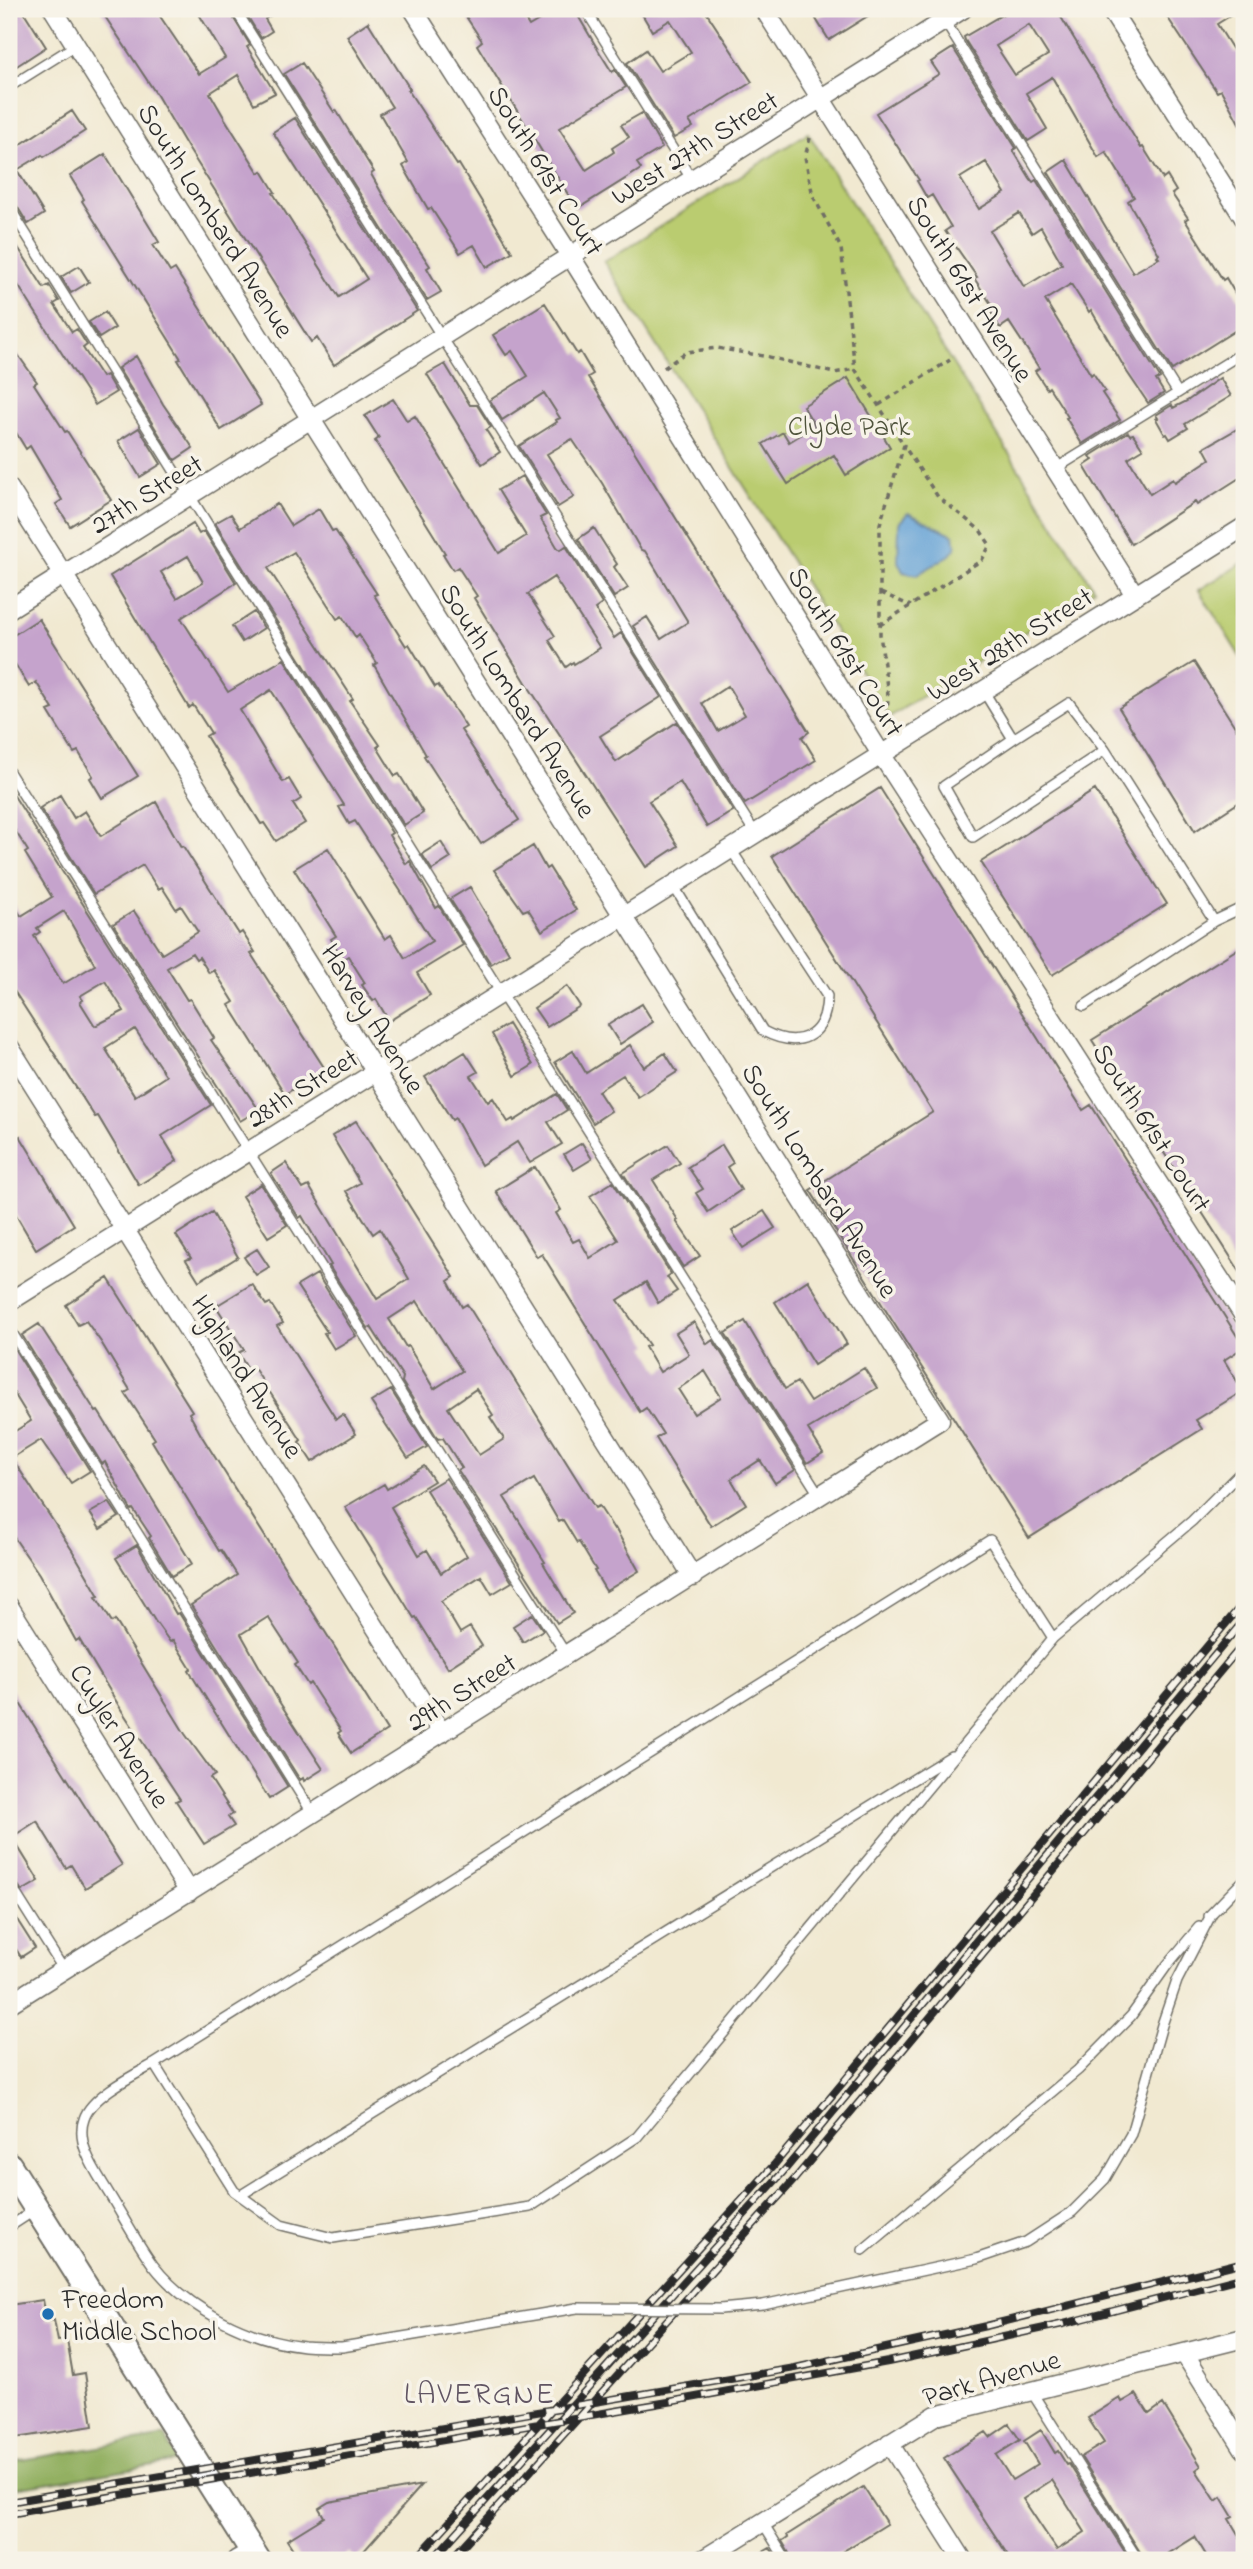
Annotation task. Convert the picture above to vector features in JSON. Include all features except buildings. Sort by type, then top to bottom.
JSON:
[{"type":"street","name":"South Lombard Avenue","points":[[53,9],[940,1420]]},
{"type":"street","name":"South 61st Court","points":[[413,9],[881,754],[1244,1316]]},
{"type":"street","name":"South 61st Avenue","points":[[764,9],[1135,596]]},
{"type":"street","name":"West 27th Street","points":[[312,420],[821,99],[940,15],[963,9]]},
{"type":"street","points":[[1110,9],[1244,218]]},
{"type":"street","name":"27th Street","points":[[9,609],[312,420]]},
{"type":"street","name":"Harvey Avenue","points":[[9,488],[693,1577]]},
{"type":"street","name":"West 28th Street","points":[[623,915],[1244,527]]},
{"type":"street","name":"28th Street","points":[[9,1302],[623,915]]},
{"type":"street","name":"Highland Avenue","points":[[9,1046],[442,1733]]},
{"type":"street","name":"29th Street","points":[[9,2004],[940,1420]]},
{"type":"street","name":"Cuyler Avenue","points":[[9,1605],[189,1892]]},
{"type":"street","points":[[9,2165],[248,2557]]},
{"type":"street","name":"Park Avenue","points":[[702,2560],[936,2415],[1244,2338]]},
{"type":"street","points":[[1184,2353],[1244,2449]]},
{"type":"street","points":[[889,2443],[963,2560]]},
{"type":"lane","points":[[235,9],[755,833]]},
{"type":"lane","points":[[585,9],[692,180]]},
{"type":"lane","points":[[940,15],[1178,393]]},
{"type":"lane","points":[[9,87],[76,45]]},
{"type":"lane","points":[[9,207],[500,993],[820,1496]]},
{"type":"lane","points":[[1055,469],[1244,352]]},
{"type":"lane","points":[[984,690],[1013,739]]},
{"type":"lane","points":[[1105,750],[973,837],[944,786],[1069,703],[1105,750],[1214,921]]},
{"type":"lane","points":[[9,772],[566,1656]]},
{"type":"lane","points":[[673,885],[763,1031],[781,1040],[798,1041],[818,1028],[827,1012],[827,996],[730,848]]},
{"type":"lane","points":[[1084,1006],[1214,921],[1244,907]]},
{"type":"lane","points":[[9,1328],[313,1814]]},
{"type":"lane","points":[[154,2064],[234,2190],[281,2225],[332,2238],[530,2207],[637,2137],[1053,1639],[1192,1521],[1244,1469]]},
{"type":"lane","points":[[1053,1639],[990,1540],[104,2093],[84,2118],[83,2145],[92,2167],[154,2266],[181,2293],[218,2318],[263,2337],[303,2346],[342,2347],[577,2308],[720,2309],[763,2305],[976,2259],[1026,2242],[1072,2212],[1105,2179],[1131,2134],[1177,1981],[1212,1913]]},
{"type":"lane","points":[[241,2195],[959,1751]]},
{"type":"lane","points":[[863,2250],[1078,2070],[1131,2016],[1168,1964],[1244,1881]]},
{"type":"lane","points":[[9,1883],[64,1970]]},
{"type":"lane","points":[[9,2227],[37,2210]]},
{"type":"lane","points":[[1031,2391],[1138,2560]]},
{"type":"lane","points":[[762,2523],[786,2560]]},
{"type":"path","points":[[810,138],[805,157],[813,196],[841,248],[855,369],[938,497],[980,530],[990,545],[982,560],[880,625]]},
{"type":"path","points":[[664,368],[686,352],[717,348],[834,373],[855,369]]},
{"type":"path","points":[[879,405],[950,360]]},
{"type":"path","points":[[887,722],[888,695],[880,625],[880,524],[904,445]]},
{"type":"path","points":[[880,592],[911,606]]},
{"type":"green space","name":"Clyde Park","points":[[808,133],[1094,589],[889,717],[604,262]]},
{"type":"green space","points":[[1244,562],[1244,663],[1199,590]]},
{"type":"green space","points":[[165,2436],[178,2461],[9,2489],[9,2462]]},
{"type":"water","points":[[908,513],[954,535],[956,547],[950,555],[917,575],[903,572],[898,562],[899,523]]},
{"type":"railway","points":[[415,2560],[774,2165],[1244,1602]]},
{"type":"railway","points":[[432,2560],[783,2172],[1244,1620]]},
{"type":"railway","points":[[450,2560],[793,2181],[1244,1643]]},
{"type":"railway","points":[[9,2502],[795,2368],[986,2326],[1244,2262]]},
{"type":"railway","points":[[9,2514],[888,2362],[1063,2324],[1244,2277]]},
{"type":"place","name":"Freedom Middle School","points":[[48,2314]]},
{"type":"district","name":"LAVERGNE","points":[[480,2393]]}]
